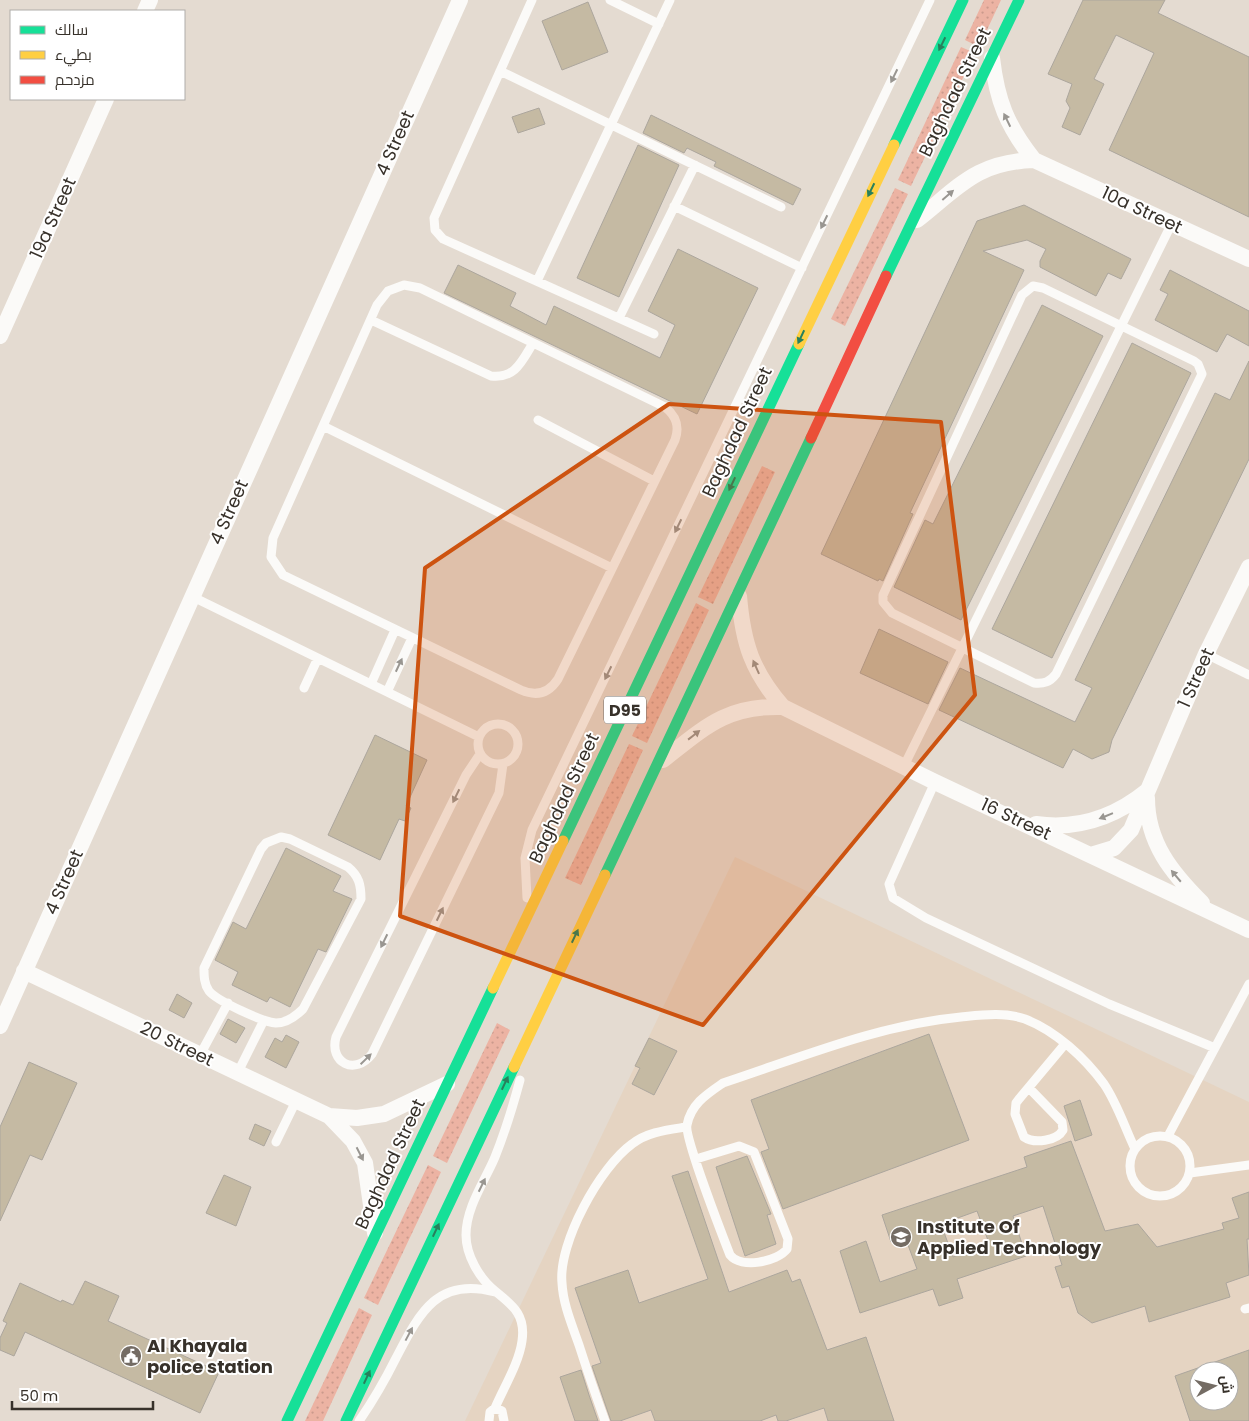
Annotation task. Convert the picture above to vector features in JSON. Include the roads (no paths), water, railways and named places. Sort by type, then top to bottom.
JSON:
[{"type":"main road","name":"Baghdad Street","points":[[287,1421],[963,0]]},
{"type":"main road","name":"Baghdad Street","points":[[346,1421],[739,592],[910,225],[1020,0]]},
{"type":"street","name":"4 Street","points":[[0,1026],[191,596],[460,0]]},
{"type":"street","points":[[910,225],[965,179],[982,170],[999,164],[1034,160],[1008,123],[999,103],[992,57]]},
{"type":"street","name":"19a Street","points":[[0,336],[106,100]]},
{"type":"street","name":"10a Street","points":[[1034,160],[1249,259]]},
{"type":"street","name":"1 Street","points":[[1091,854],[1114,848],[1124,840],[1131,830],[1206,654],[1249,567]]},
{"type":"street","name":"16 Street","points":[[739,592],[744,631],[753,662],[763,684],[783,707],[935,782],[1024,822],[1249,930]]},
{"type":"street","name":"16 Street","points":[[656,766],[720,718],[740,710],[783,707]]},
{"type":"street","name":"1 Street","points":[[1024,822],[1062,826],[1093,821],[1122,809],[1147,790]]},
{"type":"street","name":"1 Street","points":[[1147,790],[1149,821],[1159,851],[1176,876],[1210,912]]},
{"type":"street","name":"20 Street","points":[[24,971],[237,1074],[330,1116],[357,1118],[384,1114],[447,1084]]},
{"type":"street","name":"20 Street","points":[[330,1116],[353,1141],[365,1163],[376,1235]]},
{"type":"lane","points":[[532,0],[433,224],[438,235],[443,239],[654,334]]},
{"type":"lane","points":[[610,0],[659,24]]},
{"type":"lane","points":[[537,281],[670,0]]},
{"type":"lane","points":[[528,914],[524,858],[532,830],[930,0]]},
{"type":"lane","points":[[500,71],[781,207]]},
{"type":"lane","points":[[619,318],[695,165]]},
{"type":"lane","points":[[674,206],[802,268]]},
{"type":"lane","points":[[904,766],[1172,223]]},
{"type":"lane","points":[[412,285],[533,343],[665,407],[672,412],[676,420],[677,433],[558,679],[550,690],[543,693],[528,694],[283,576],[274,564],[271,547],[273,538],[371,320],[382,297],[388,291],[395,286],[412,285]]},
{"type":"lane","points":[[1038,286],[1194,360],[1202,374],[1056,674],[1046,682],[1034,683],[962,647],[892,613],[883,602],[882,596],[1022,296],[1029,288],[1038,286]]},
{"type":"lane","points":[[371,320],[491,376],[504,376],[517,369],[533,343]]},
{"type":"lane","points":[[538,420],[654,481]]},
{"type":"lane","points":[[323,426],[612,568]]},
{"type":"lane","points":[[191,596],[479,737]]},
{"type":"lane","points":[[371,684],[395,630]]},
{"type":"lane","points":[[387,692],[412,638]]},
{"type":"lane","points":[[1206,654],[1249,675]]},
{"type":"lane","points":[[304,688],[318,658]]},
{"type":"lane","points":[[480,754],[494,764],[503,764],[517,752],[516,734],[509,727],[501,724],[492,724],[479,737],[480,754],[466,775],[336,1037],[334,1045],[336,1054],[341,1061],[349,1066],[358,1066],[372,1054],[499,793],[502,784],[503,764]]},
{"type":"lane","points":[[935,782],[889,884],[893,898],[926,918],[1109,1004],[1215,1048]]},
{"type":"lane","points":[[274,839],[290,839],[348,867],[356,874],[361,886],[361,899],[303,1009],[286,1022],[275,1023],[264,1020],[228,1003],[208,990],[204,980],[204,968],[261,849],[274,839]]},
{"type":"lane","points":[[1168,1136],[1249,984]]},
{"type":"lane","points":[[200,1055],[228,1003]]},
{"type":"lane","points":[[696,1159],[739,1146],[754,1152],[788,1239],[784,1254],[746,1264],[733,1259],[730,1255],[696,1159],[686,1127],[691,1111],[701,1099],[723,1083],[887,1028],[929,1020],[984,1015],[1011,1016],[1026,1020],[1065,1044],[1085,1062],[1104,1085],[1135,1150]]},
{"type":"lane","points":[[237,1074],[264,1020]]},
{"type":"lane","points":[[489,1421],[490,1412],[495,1408],[520,1350],[523,1334],[516,1309],[481,1276],[467,1247],[466,1228],[471,1209],[508,1122],[519,1082],[529,1032]]},
{"type":"lane","points":[[1029,1088],[1062,1122],[1063,1130],[1058,1137],[1036,1142],[1024,1137],[1015,1109],[1019,1099],[1065,1044]]},
{"type":"lane","points":[[276,1142],[296,1101]]},
{"type":"lane","points":[[605,1421],[566,1308],[562,1265],[569,1240],[580,1215],[610,1163],[633,1143],[650,1134],[686,1127]]},
{"type":"lane","points":[[1155,1136],[1168,1136],[1183,1146],[1188,1154],[1190,1173],[1184,1184],[1174,1193],[1161,1196],[1149,1193],[1138,1186],[1132,1175],[1131,1162],[1135,1150],[1144,1140],[1155,1136]]},
{"type":"lane","points":[[1190,1173],[1249,1165]]},
{"type":"lane","points":[[359,1421],[379,1391],[416,1320],[426,1307],[442,1295],[459,1289],[478,1288],[496,1292]]},
{"type":"lane","points":[[495,1408],[502,1411],[504,1421]]},
{"type":"place","name":"Institute Of Applied Technology","points":[[901,1237]]},
{"type":"place","name":"Al Khayala police station","points":[[131,1356]]}]
